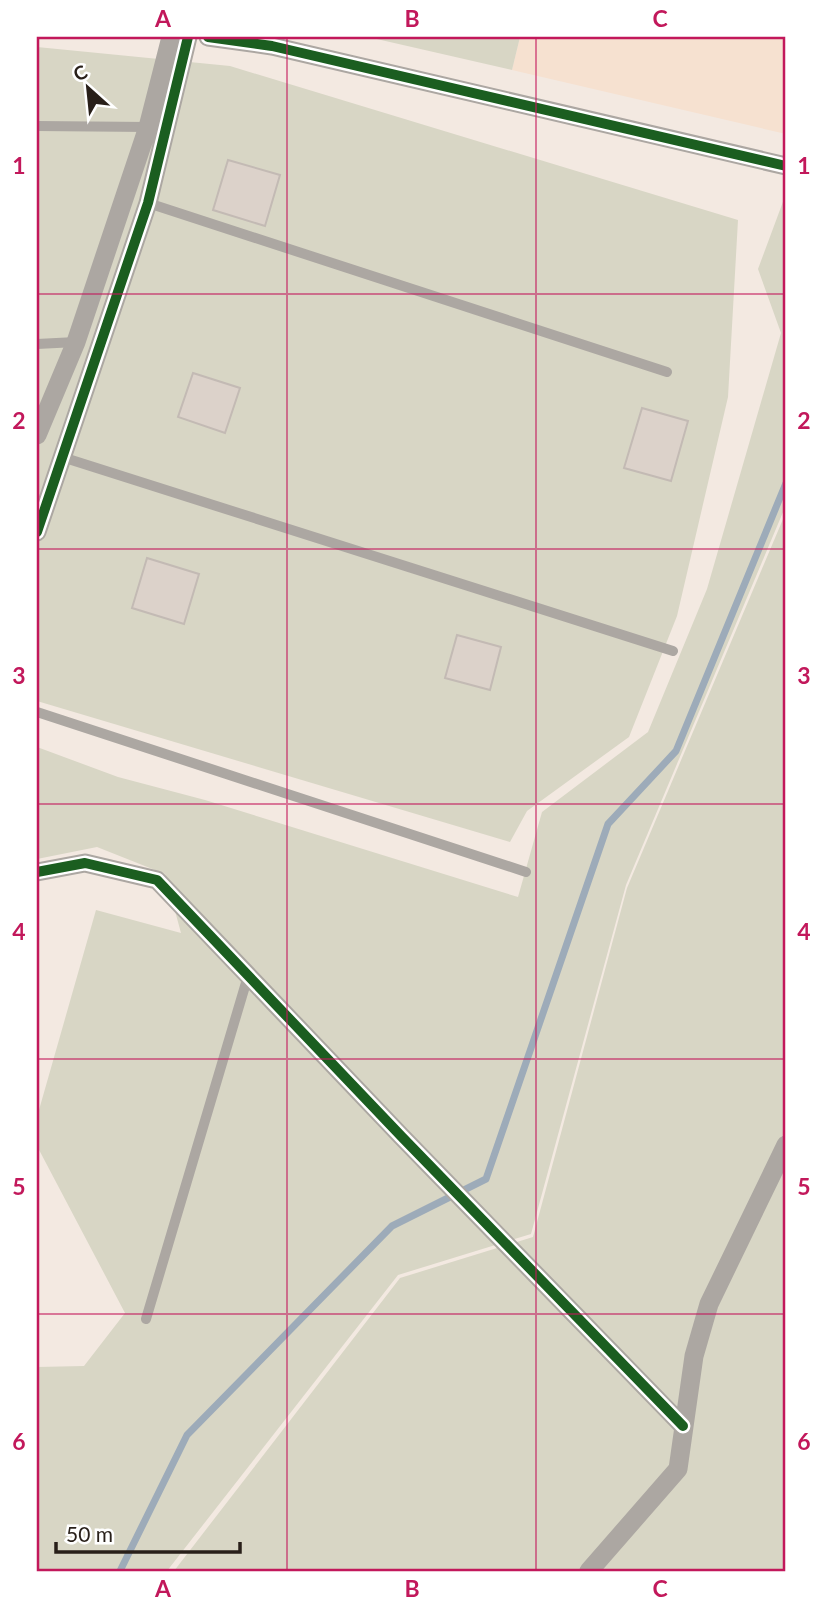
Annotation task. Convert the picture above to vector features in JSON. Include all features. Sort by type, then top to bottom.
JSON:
[{"type":"street","points":[[37,435],[76,342],[148,127],[172,37]]},
{"type":"street","points":[[37,532],[148,203],[188,37]]},
{"type":"street","points":[[208,37],[272,46],[786,166]]},
{"type":"street","points":[[37,872],[85,863],[157,880],[402,1138],[683,1426]]},
{"type":"street","points":[[589,1571],[678,1469],[694,1356],[709,1304],[786,1146]]},
{"type":"lane","points":[[37,126],[148,127]]},
{"type":"lane","points":[[148,203],[667,372]]},
{"type":"lane","points":[[37,344],[76,342]]},
{"type":"lane","points":[[61,457],[673,651]]},
{"type":"lane","points":[[37,712],[526,872]]},
{"type":"lane","points":[[146,1319],[248,976]]},
{"type":"shaded area","points":[[368,37],[520,37],[512,70]]},
{"type":"shaded area","points":[[520,37],[786,37],[786,134],[512,70]]},
{"type":"shaded area","points":[[37,47],[230,66],[738,220],[728,397],[677,616],[629,737],[527,811],[510,842],[37,701]]},
{"type":"shaded area","points":[[784,199],[786,505],[626,885],[531,1234],[398,1275],[167,1571],[37,1571],[37,1367],[84,1366],[125,1313],[37,1146],[37,1117],[96,910],[181,933],[165,874],[97,847],[37,859],[37,747],[118,777],[205,800],[518,897],[542,812],[648,732],[707,589],[781,333],[758,269]]},
{"type":"shaded area","points":[[786,512],[786,1571],[174,1571],[400,1278],[533,1237],[627,888]]},
{"type":"building","points":[[228,160],[280,175],[265,226],[213,210]]},
{"type":"building","points":[[193,373],[240,388],[225,433],[178,417]]},
{"type":"building","points":[[642,408],[688,421],[671,481],[624,468]]},
{"type":"building","points":[[147,558],[199,574],[184,624],[132,608]]},
{"type":"building","points":[[457,635],[501,647],[490,690],[445,678]]},
{"type":"waterway","points":[[120,1571],[187,1435],[392,1226],[486,1179],[608,824],[676,751],[786,483]]},
{"type":"cycle path","points":[[37,532],[148,203],[188,37]]},
{"type":"cycle path","points":[[208,37],[272,46],[786,166]]},
{"type":"cycle path","points":[[37,872],[85,863],[157,880],[683,1426]]}]
